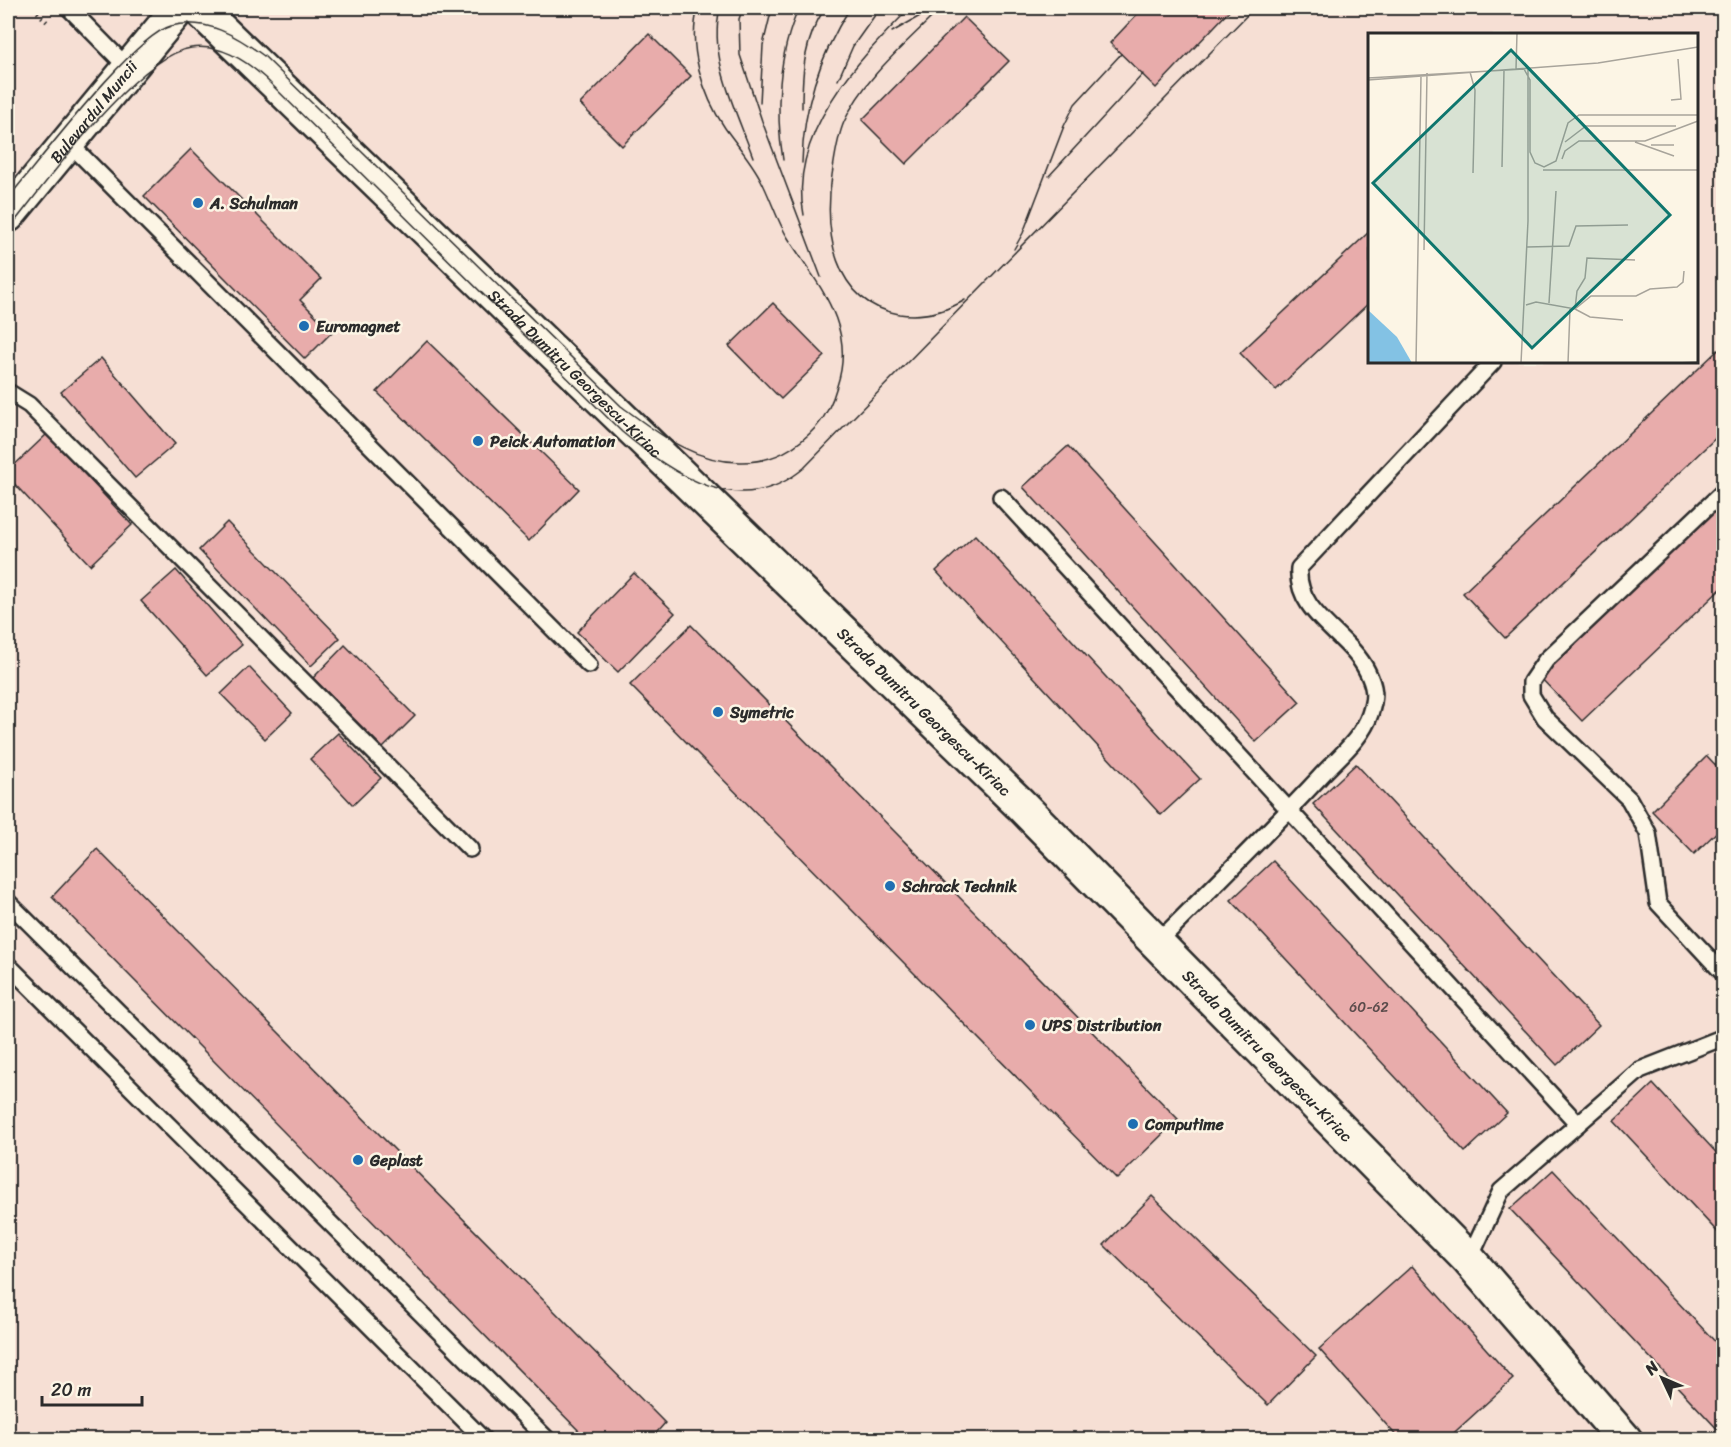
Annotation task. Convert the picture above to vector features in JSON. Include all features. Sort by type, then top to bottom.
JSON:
[{"type":"main road","name":"Bulevardul Muncii","points":[[8,215],[179,8]]},
{"type":"main road","name":"Strada Dumitru Georgescu-Kiriac","points":[[198,8],[1020,804],[1155,945],[1469,1260],[1625,1440]]},
{"type":"lane","points":[[69,8],[129,69]]},
{"type":"lane","points":[[69,142],[589,664]]},
{"type":"lane","points":[[1155,945],[1289,811],[1357,738],[1370,715],[1375,687],[1362,661],[1304,600],[1298,582],[1299,568],[1492,363]]},
{"type":"lane","points":[[8,392],[29,405],[470,849]]},
{"type":"lane","points":[[1724,491],[1546,660],[1531,682],[1531,694],[1545,718],[1629,799],[1648,833],[1658,903],[1724,974]]},
{"type":"lane","points":[[1001,497],[1578,1124]]},
{"type":"lane","points":[[8,902],[548,1440]]},
{"type":"lane","points":[[8,965],[484,1440]]},
{"type":"lane","points":[[1469,1260],[1501,1191],[1640,1070],[1723,1040]]},
{"type":"shaded area","points":[[8,8],[1716,8],[1724,25],[1723,1439],[8,1439]]},
{"type":"building","points":[[1143,8],[1232,8],[1156,88],[1110,43]]},
{"type":"building","points":[[964,17],[1009,61],[906,164],[862,120]]},
{"type":"building","points":[[649,34],[691,76],[622,146],[580,104]]},
{"type":"building","points":[[191,149],[321,279],[300,300],[332,332],[305,359],[144,196]]},
{"type":"building","points":[[1368,233],[1368,304],[1276,390],[1240,353]]},
{"type":"building","points":[[773,303],[825,356],[781,399],[729,346]]},
{"type":"building","name":"Peick Automation","points":[[427,341],[579,489],[529,541],[377,392]]},
{"type":"building","points":[[1718,350],[1724,356],[1724,430],[1505,638],[1463,593]]},
{"type":"building","points":[[101,358],[175,444],[135,478],[61,392]]},
{"type":"building","points":[[47,434],[132,525],[90,565],[8,477],[8,471]]},
{"type":"building","points":[[1068,446],[1300,702],[1256,742],[1023,487]]},
{"type":"building","points":[[1724,498],[1724,586],[1582,721],[1538,675]]},
{"type":"building","points":[[227,522],[340,638],[311,666],[199,550]]},
{"type":"building","points":[[975,535],[1200,779],[1161,815],[936,571]]},
{"type":"building","points":[[176,570],[242,645],[207,675],[141,601]]},
{"type":"building","points":[[634,573],[675,613],[618,672],[577,632]]},
{"type":"building","points":[[691,625],[1178,1119],[1117,1179],[630,685]]},
{"type":"building","points":[[345,645],[415,716],[383,748],[313,678]]},
{"type":"building","points":[[249,667],[292,713],[265,739],[221,694]]},
{"type":"building","points":[[338,733],[381,778],[353,805],[310,759]]},
{"type":"building","points":[[1707,756],[1724,774],[1724,825],[1694,854],[1652,811]]},
{"type":"building","points":[[1356,764],[1599,1025],[1557,1065],[1313,804]]},
{"type":"building","name":"Geplast","points":[[97,849],[665,1423],[650,1440],[588,1440],[52,897]]},
{"type":"building","points":[[1273,861],[1507,1113],[1465,1152],[1231,900]]},
{"type":"building","points":[[1653,1084],[1724,1161],[1724,1239],[1614,1121]]},
{"type":"building","points":[[1553,1170],[1724,1351],[1724,1436],[1510,1209]]},
{"type":"building","points":[[1152,1196],[1316,1356],[1268,1405],[1104,1245]]},
{"type":"building","points":[[1412,1266],[1513,1379],[1446,1440],[1400,1440],[1319,1349]]},
{"type":"tram line","points":[[8,198],[86,103],[134,52],[154,35],[171,26],[184,24],[209,26],[232,35],[264,56],[621,406],[663,436],[692,452],[725,461],[764,460],[783,453],[801,441],[823,418],[837,386],[842,365],[842,345],[838,326],[822,290],[784,231],[757,173],[725,128],[710,101],[696,54],[694,38],[698,8]]},
{"type":"tram line","points":[[720,8],[717,27],[721,65],[753,157]]},
{"type":"tram line","points":[[743,8],[739,19],[740,55],[762,121],[821,277]]},
{"type":"tram line","points":[[760,103],[763,45],[772,8]]},
{"type":"tram line","points":[[783,160],[779,122],[780,82],[787,44],[799,8]]},
{"type":"tram line","points":[[802,108],[808,44],[825,8]]},
{"type":"tram line","points":[[802,163],[806,121],[815,82],[830,44],[850,8]]},
{"type":"tram line","points":[[838,80],[853,46],[880,8]]},
{"type":"tram line","points":[[804,215],[802,185],[806,156],[817,128],[850,75],[910,8]]},
{"type":"tram line","points":[[892,32],[934,8]]},
{"type":"tram line","points":[[941,8],[875,75],[844,122],[836,148],[832,175],[830,218],[837,261],[846,279],[859,295],[877,307],[899,314],[916,315],[941,310],[965,300]]},
{"type":"tram line","points":[[8,230],[93,125],[145,73],[169,56],[191,48],[212,48],[231,54],[265,78],[622,432],[664,464],[686,477],[733,492],[756,491],[780,483],[804,468],[1254,8]]},
{"type":"tram line","points":[[1014,249],[1023,233],[1064,126],[1075,104],[1121,54]]},
{"type":"tram line","points":[[1049,176],[1143,74]]},
{"type":"place","name":"A. Schulman","points":[[198,203]]},
{"type":"place","name":"Euromagnet","points":[[304,326]]},
{"type":"place","name":"Peick Automation","points":[[478,441]]},
{"type":"place","name":"Symetric","points":[[718,712]]},
{"type":"place","name":"Schrack Technik","points":[[890,886]]},
{"type":"place","name":"UPS Distribution","points":[[1030,1025]]},
{"type":"place","name":"Computime","points":[[1133,1124]]},
{"type":"place","name":"Geplast","points":[[358,1160]]}]
